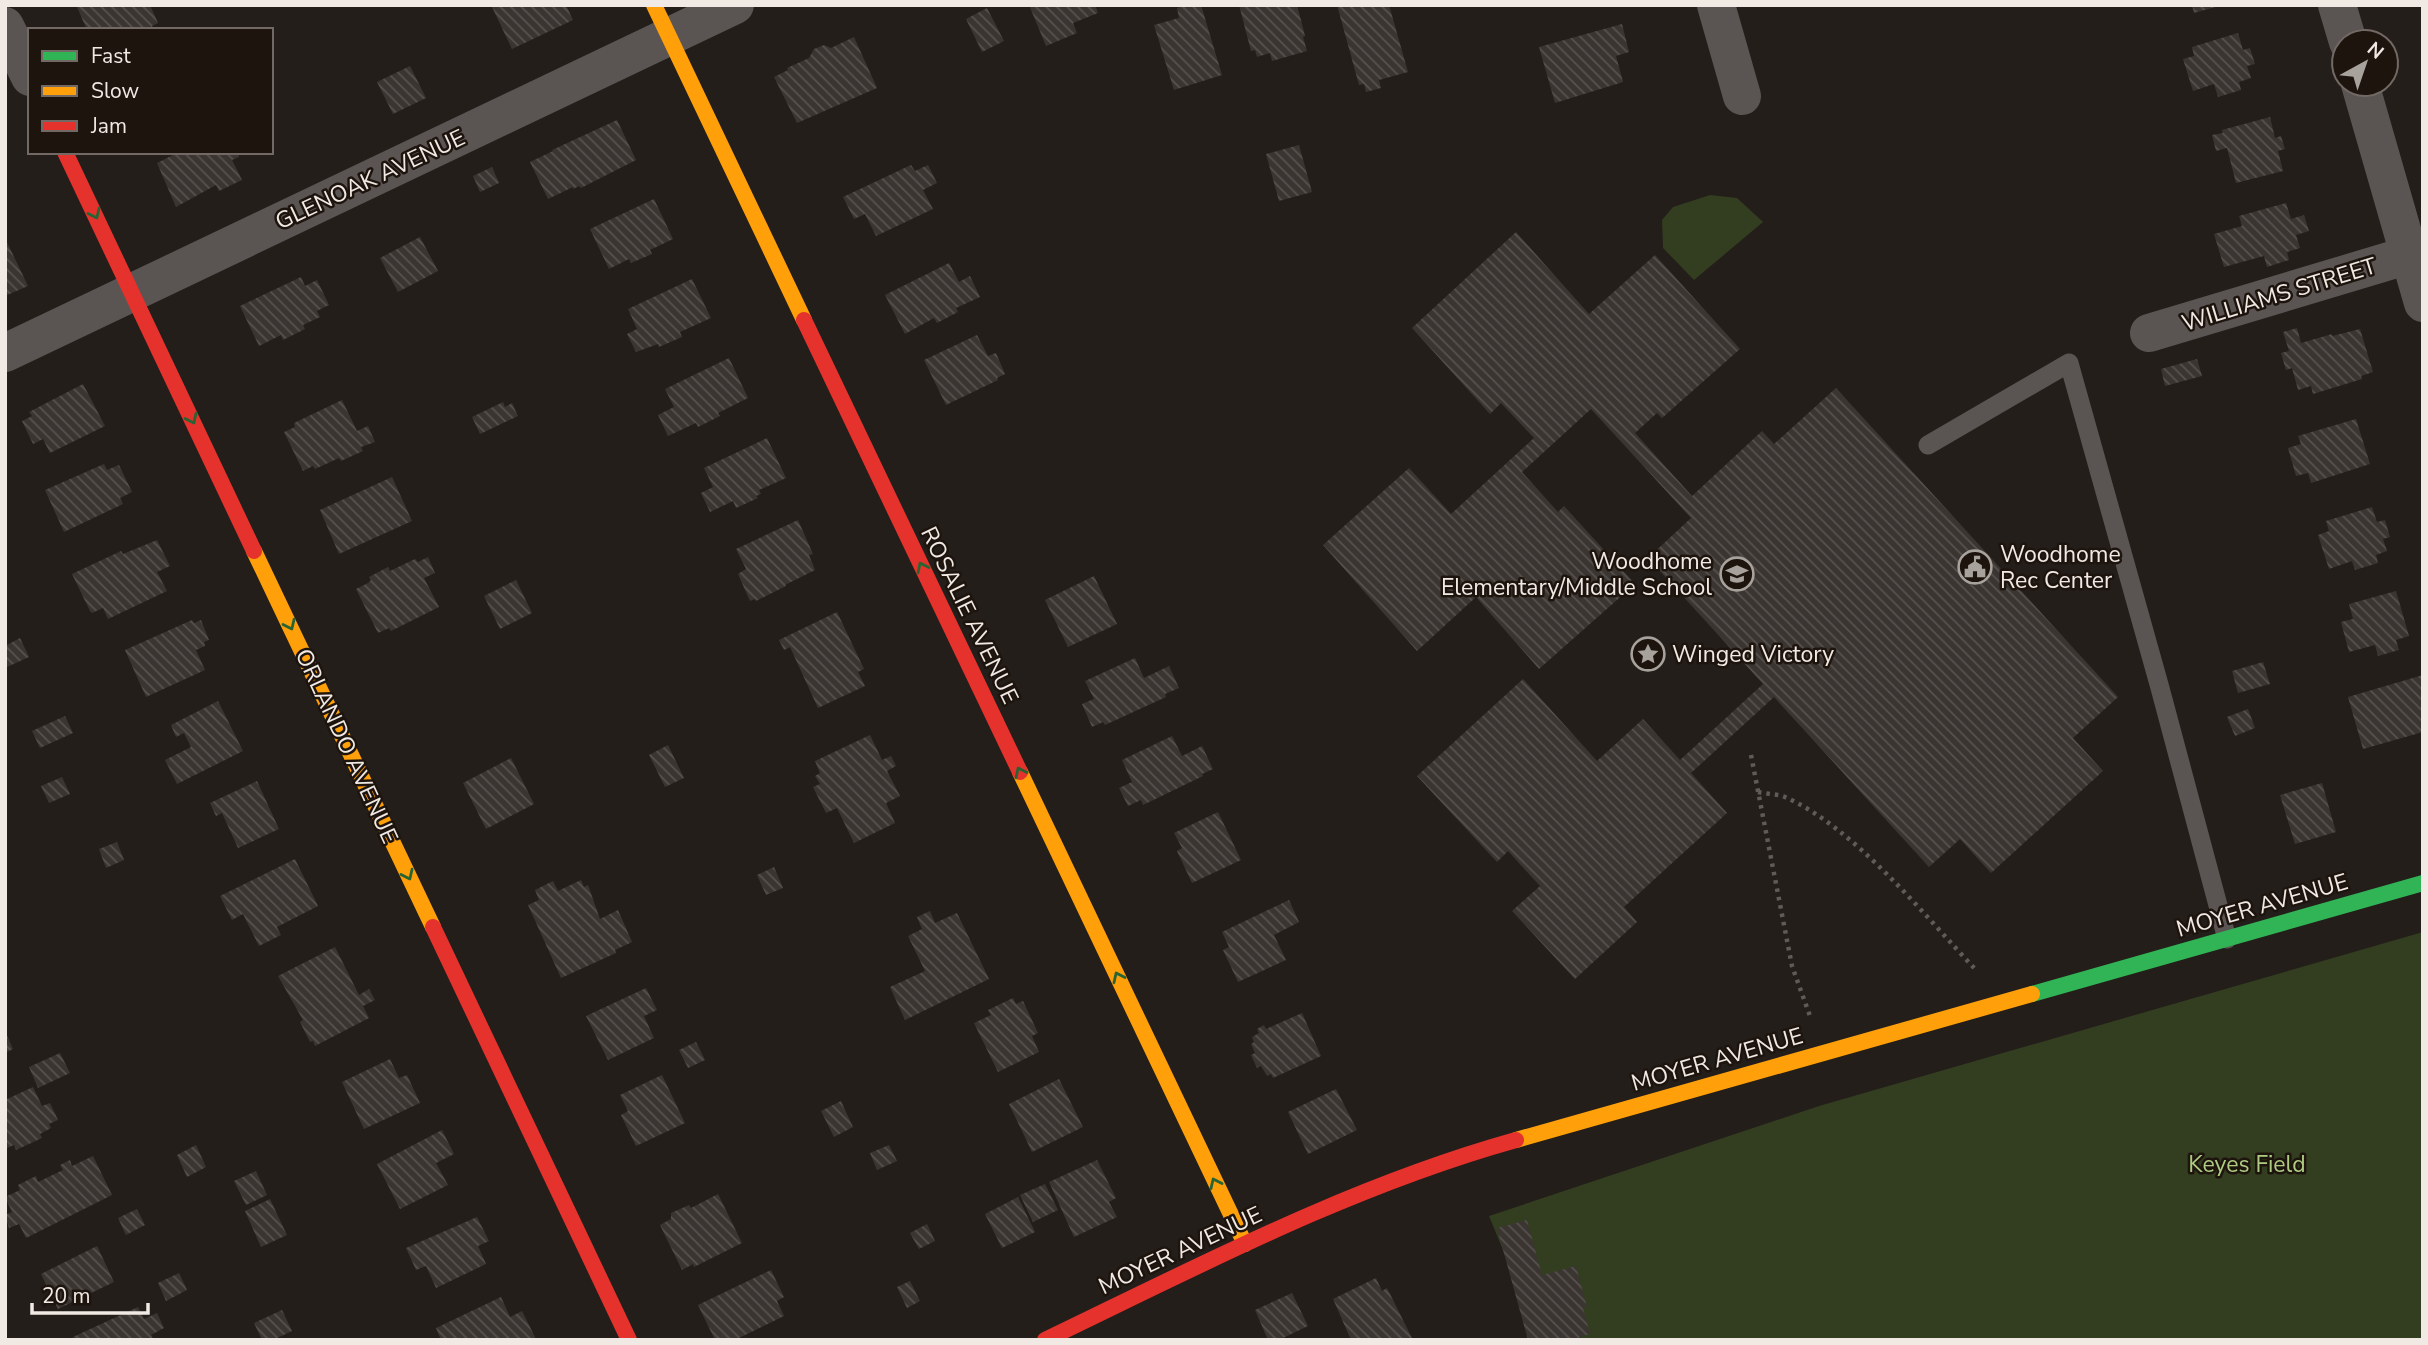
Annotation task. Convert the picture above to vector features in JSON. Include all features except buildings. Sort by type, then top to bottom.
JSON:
[{"type":"street","name":"GLENOAK AVENUE","points":[[5,352],[132,292],[661,21],[735,5]]},
{"type":"street","points":[[1716,5],[1742,96]]},
{"type":"street","points":[[2337,5],[2344,28]]},
{"type":"street","name":"ROSALIE AVENUE","points":[[661,21],[1245,1244]]},
{"type":"street","points":[[5,26],[28,73]]},
{"type":"street","points":[[2364,98],[2423,303]]},
{"type":"street","name":"ORLANDO AVENUE","points":[[66,154],[629,1340]]},
{"type":"street","name":"WILLIAMS STREET","points":[[2149,333],[2409,256]]},
{"type":"street","name":"MOYER AVENUE","points":[[1045,1340],[1245,1244],[1414,1172],[1501,1144],[2423,883]]},
{"type":"lane","points":[[1928,445],[2069,363],[2143,624],[2227,939]]},
{"type":"path","points":[[1751,755],[1792,966],[1823,1053]]},
{"type":"path","points":[[1758,792],[1783,797],[1830,824],[1871,859],[2006,1001]]},
{"type":"green space","points":[[1710,195],[1737,198],[1763,222],[1694,280],[1663,248],[1662,220],[1673,207]]},
{"type":"green space","name":"Keyes Field","points":[[2423,932],[2423,1340],[1540,1340],[1489,1216],[1819,1106]]},
{"type":"traffic: fast","points":[[2032,994],[2423,883]]},
{"type":"traffic: slow","points":[[654,5],[804,320]]},
{"type":"traffic: slow","points":[[254,551],[433,927]]},
{"type":"traffic: slow","points":[[1020,772],[1245,1244]]},
{"type":"traffic: slow","points":[[1516,1140],[2032,994]]},
{"type":"traffic: jam","points":[[66,154],[254,551]]},
{"type":"traffic: jam","points":[[804,320],[1020,772]]},
{"type":"traffic: jam","points":[[433,927],[629,1340]]},
{"type":"traffic: jam","points":[[1045,1340],[1218,1256],[1335,1204],[1394,1180],[1516,1140]]},
{"type":"place","name":"Woodhome Rec Center","points":[[1975,567]]},
{"type":"place","name":"Woodhome Elementary/Middle School","points":[[1737,574]]},
{"type":"place","name":"Winged Victory","points":[[1648,654]]}]
